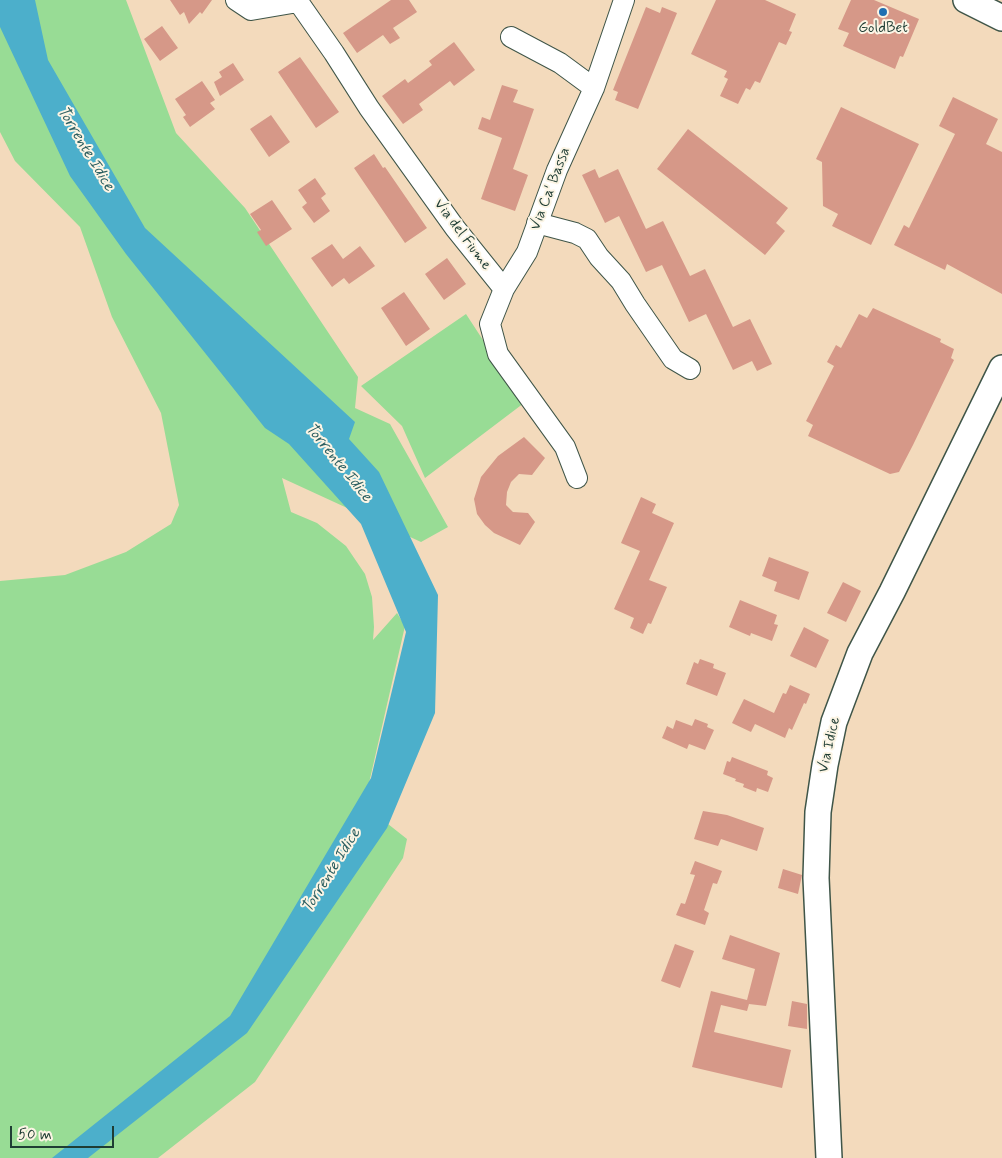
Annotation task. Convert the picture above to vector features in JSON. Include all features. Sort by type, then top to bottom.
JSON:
[{"type":"main road","points":[[966,0],[998,14]]},
{"type":"main road","name":"Via Idice","points":[[829,1158],[816,878],[818,812],[832,730],[860,653],[1002,368]]},
{"type":"street","name":"Via del Fiume","points":[[236,0],[251,10],[297,1],[334,53],[369,108],[455,228],[504,289]]},
{"type":"street","name":"Via Ca' Bassa","points":[[504,289],[527,252],[557,170],[594,88],[624,0]]},
{"type":"street","points":[[511,37],[560,63],[594,88]]},
{"type":"street","points":[[537,223],[575,233],[588,239],[599,256],[621,281],[673,359],[690,369]]},
{"type":"street","points":[[504,289],[490,324],[498,354],[565,447],[578,478]]},
{"type":"green space","points":[[0,0],[126,0],[176,133],[245,208],[358,377],[355,408],[390,424],[448,527],[421,542],[282,478],[291,512],[317,523],[346,546],[365,574],[372,597],[373,640],[397,613],[405,626],[364,805],[407,839],[403,858],[255,1082],[158,1158],[0,1158],[0,581],[65,575],[126,552],[171,524],[179,505],[161,413],[112,317],[80,227],[15,161],[0,132]]},
{"type":"green space","points":[[466,314],[524,403],[425,478],[402,426],[361,386]]},
{"type":"water","name":"Torrente Idice","points":[[0,0],[35,0],[48,60],[145,228],[355,422],[349,439],[379,472],[438,595],[435,713],[387,828],[247,1033],[88,1158],[52,1158],[230,1016],[371,778],[406,632],[361,524],[289,444],[265,428],[126,254],[70,176],[0,27]]},
{"type":"building","points":[[170,0],[212,0],[202,14],[200,12],[189,24],[184,12],[180,15]]},
{"type":"building","points":[[391,0],[409,0],[417,12],[393,28],[400,38],[390,44],[383,35],[357,53],[343,33]]},
{"type":"building","points":[[716,0],[765,0],[796,14],[789,31],[792,32],[786,45],[779,42],[760,83],[755,81],[750,90],[746,88],[738,104],[720,96],[728,79],[724,77],[727,71],[691,54]]},
{"type":"building","points":[[851,0],[874,0],[919,19],[903,57],[900,56],[895,69],[843,46],[849,33],[838,29]]},
{"type":"building","points":[[646,7],[660,13],[662,7],[677,13],[638,109],[615,100],[618,92],[613,90]]},
{"type":"building","points":[[162,26],[178,48],[160,61],[144,39]]},
{"type":"building","points":[[454,42],[475,70],[454,86],[450,81],[419,104],[423,110],[403,124],[382,96],[405,79],[408,83],[432,65],[429,61]]},
{"type":"building","points":[[300,57],[339,112],[316,128],[278,72]]},
{"type":"building","points":[[233,63],[244,80],[220,96],[214,82],[222,77],[219,72]]},
{"type":"building","points":[[202,81],[215,100],[210,103],[215,109],[190,127],[183,117],[186,115],[175,99]]},
{"type":"building","points":[[502,85],[518,90],[513,102],[534,109],[513,169],[528,175],[515,211],[481,199],[502,138],[478,129],[482,117],[490,120]]},
{"type":"building","points":[[953,97],[998,119],[986,144],[1002,152],[1002,294],[947,264],[945,270],[894,245],[904,225],[909,228],[955,134],[939,126]]},
{"type":"building","points":[[841,107],[919,144],[871,245],[832,226],[838,214],[823,206],[822,162],[816,159]]},
{"type":"building","points":[[271,115],[290,142],[269,157],[250,129]]},
{"type":"building","points":[[688,129],[788,208],[776,223],[785,231],[765,255],[657,169]]},
{"type":"building","points":[[374,154],[427,228],[405,243],[354,168]]},
{"type":"building","points":[[595,169],[599,178],[618,169],[646,229],[663,221],[690,276],[705,269],[733,327],[750,319],[772,364],[757,371],[752,361],[733,370],[706,314],[689,322],[662,265],[646,272],[619,216],[605,223],[582,175]]},
{"type":"building","points":[[315,178],[326,194],[321,198],[330,211],[314,223],[302,207],[307,203],[298,190]]},
{"type":"building","points":[[272,200],[292,229],[266,246],[257,232],[261,230],[250,214]]},
{"type":"building","points":[[332,244],[343,259],[360,246],[375,266],[349,284],[344,278],[332,287],[311,258]]},
{"type":"building","points":[[447,258],[466,284],[444,300],[425,274]]},
{"type":"building","points":[[404,292],[430,329],[406,346],[381,308]]},
{"type":"building","points":[[873,308],[941,339],[940,342],[954,349],[951,358],[954,360],[913,445],[899,472],[890,474],[808,436],[813,425],[806,421],[834,366],[827,362],[836,345],[841,348],[859,314],[867,318]]},
{"type":"building","points":[[524,437],[545,458],[532,475],[519,474],[511,482],[507,492],[506,505],[513,512],[528,513],[535,522],[520,545],[494,533],[485,525],[477,514],[474,499],[481,477],[498,456]]},
{"type":"building","points":[[641,497],[656,504],[652,513],[674,523],[649,580],[667,587],[651,624],[648,623],[643,634],[630,628],[634,618],[614,609],[640,551],[621,543]]},
{"type":"building","points":[[769,557],[809,572],[799,600],[774,591],[777,582],[762,576]]},
{"type":"building","points":[[843,582],[861,591],[846,622],[827,613]]},
{"type":"building","points":[[740,600],[777,615],[774,624],[778,625],[772,641],[751,633],[750,636],[729,627]]},
{"type":"building","points":[[804,627],[829,640],[816,668],[790,656]]},
{"type":"building","points":[[700,659],[714,664],[713,668],[726,673],[717,696],[686,684],[694,662],[698,664]]},
{"type":"building","points":[[790,685],[810,694],[792,730],[789,728],[785,738],[755,724],[751,732],[732,723],[744,699],[774,713],[783,693],[786,694]]},
{"type":"building","points":[[695,719],[708,724],[707,727],[714,730],[705,750],[689,744],[687,749],[662,738],[667,726],[673,729],[676,720],[692,726]]},
{"type":"building","points":[[732,757],[768,771],[767,775],[773,778],[768,792],[757,788],[756,792],[743,787],[744,784],[723,774],[727,761],[730,762]]},
{"type":"building","points":[[703,811],[727,815],[764,828],[757,851],[721,839],[718,846],[694,839]]},
{"type":"building","points":[[695,861],[722,871],[717,884],[713,883],[704,910],[709,913],[705,925],[676,915],[681,903],[685,904],[695,875],[690,874]]},
{"type":"building","points":[[783,869],[802,875],[798,894],[778,888]]},
{"type":"building","points":[[730,935],[780,953],[766,1006],[749,1004],[747,1011],[721,1005],[714,1032],[791,1050],[782,1088],[692,1067],[711,991],[747,1000],[755,969],[722,959]]},
{"type":"building","points":[[675,944],[694,951],[680,988],[661,981]]},
{"type":"building","points":[[792,1001],[807,1004],[807,1029],[788,1026]]},
{"type":"place","name":"GoldBet","points":[[883,12]]}]
